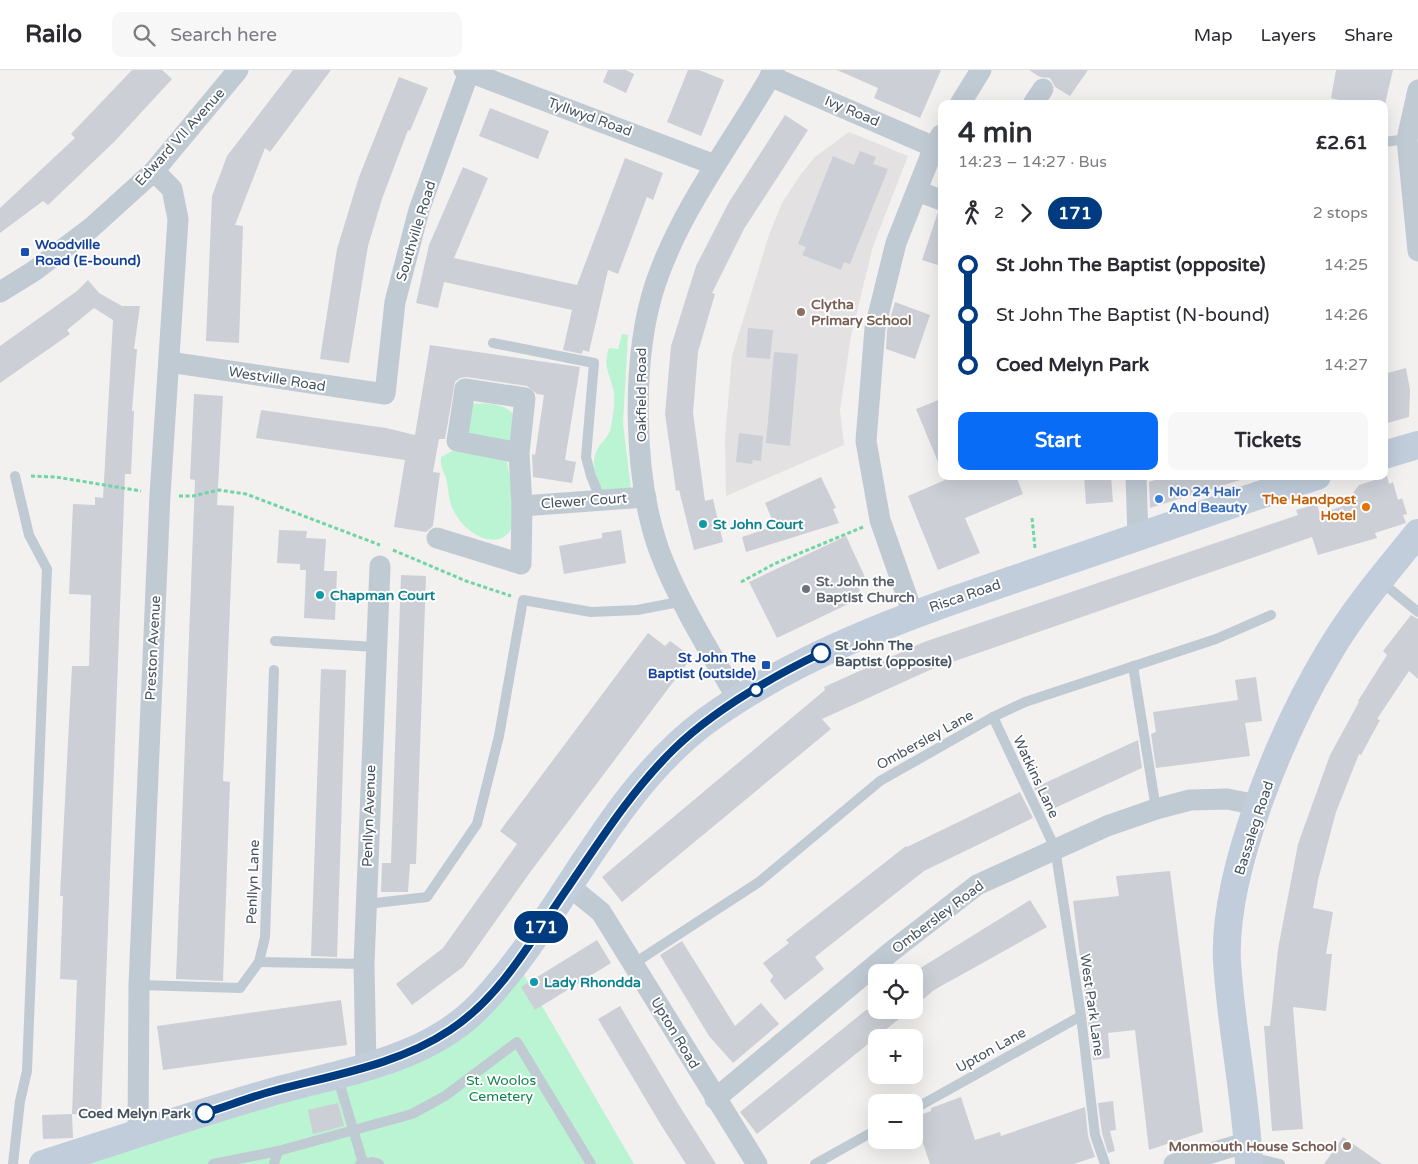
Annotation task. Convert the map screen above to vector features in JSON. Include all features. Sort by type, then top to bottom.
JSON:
[{"type":"main road","points":[[1388,454],[1418,445]]},
{"type":"main road","name":"Risca Road","points":[[43,1164],[272,1092],[416,1051],[452,1029],[480,1006],[517,963],[636,792],[674,749],[706,722],[788,669],[837,645],[913,614],[1138,537],[1266,484],[1292,480]]},
{"type":"main road","name":"Bassaleg Road","points":[[1248,1154],[1227,960],[1229,916],[1237,880],[1258,805],[1290,730],[1328,654],[1379,580],[1418,533]]},
{"type":"street","name":"Edward VII Avenue","points":[[0,292],[34,271],[91,228],[154,171],[238,70]]},
{"type":"street","points":[[962,100],[981,70]]},
{"type":"street","name":"Tyllwyd Road","points":[[467,71],[715,165]]},
{"type":"street","name":"Southville Road","points":[[385,394],[395,302],[419,210],[467,71]]},
{"type":"street","name":"Oakfield Road","points":[[739,701],[684,601],[659,550],[646,497],[640,424],[641,342],[655,285],[694,202],[772,73]]},
{"type":"street","name":"Ivy Road","points":[[772,73],[938,141]]},
{"type":"street","points":[[1418,90],[1407,139],[1418,251]]},
{"type":"street","points":[[913,614],[880,520],[866,441],[875,328],[896,243],[938,141]]},
{"type":"street","name":"Preston Avenue","points":[[138,1135],[139,985],[160,495],[178,219],[172,189],[154,171]]},
{"type":"street","points":[[917,191],[938,199]]},
{"type":"street","name":"Westville Road","points":[[169,362],[385,394]]},
{"type":"street","name":"Clewer Court","points":[[437,538],[521,564],[522,506],[519,453]]},
{"type":"street","points":[[1136,480],[1138,537]]},
{"type":"street","name":"Clewer Court","points":[[522,506],[646,497]]},
{"type":"street","name":"Penllyn Avenue","points":[[366,1066],[364,964],[369,798],[376,647],[384,553]]},
{"type":"street","name":"Ombersley Road","points":[[715,1099],[885,957],[977,885],[1106,826],[1156,809],[1190,800],[1227,800],[1258,805]]},
{"type":"street","name":"Upton Road","points":[[569,886],[601,912],[757,1164]]},
{"type":"street","points":[[1174,1164],[1248,1154]]},
{"type":"lane","points":[[1388,141],[1407,139]]},
{"type":"lane","points":[[493,343],[594,363],[586,457],[601,500]]},
{"type":"lane","points":[[13,1164],[20,1101],[27,1071],[47,569],[30,535],[15,476]]},
{"type":"lane","points":[[1379,580],[1418,612]]},
{"type":"lane","points":[[367,904],[427,896],[477,824],[499,736],[523,600],[591,612],[637,610],[684,601]]},
{"type":"lane","name":"Ombersley Lane","points":[[633,964],[758,882],[880,781],[993,718],[1025,702],[1216,639],[1271,615]]},
{"type":"lane","points":[[275,641],[376,647]]},
{"type":"lane","points":[[1133,666],[1156,809]]},
{"type":"lane","name":"Penllyn Lane","points":[[139,985],[240,988],[259,962],[265,936],[274,670]]},
{"type":"lane","name":"Watkins Lane","points":[[993,718],[1055,848]]},
{"type":"lane","name":"West Park Lane","points":[[1055,848],[1081,1016],[1094,1135],[1105,1164]]},
{"type":"lane","points":[[259,962],[364,964]]},
{"type":"lane","name":"Upton Lane","points":[[923,1104],[1081,1016]]},
{"type":"lane","points":[[213,1164],[278,1151],[412,1114],[445,1096],[517,1042],[591,1164]]},
{"type":"lane","points":[[337,1075],[341,1094],[355,1130],[362,1163],[380,1164]]},
{"type":"lane","points":[[815,1164],[868,1134]]},
{"type":"lane","points":[[274,1164],[278,1151]]},
{"type":"lane","points":[[1248,1154],[1280,1164]]},
{"type":"path","points":[[15,476],[56,477],[160,495],[193,496],[219,490],[246,494],[384,553],[523,600]]},
{"type":"path","points":[[1032,518],[1035,549]]},
{"type":"path","points":[[741,582],[774,564],[880,520]]},
{"type":"shaded area","name":"Clytha Primary School","points":[[849,132],[908,156],[873,246],[851,336],[840,410],[844,445],[726,496],[725,439],[732,356],[769,235],[782,203],[801,174],[815,157]]},
{"type":"green space","points":[[622,334],[628,335],[623,423],[631,489],[603,490],[596,476],[594,460],[597,450],[610,430],[613,414],[614,393],[606,361],[609,348],[618,349]]},
{"type":"green space","points":[[471,404],[488,404],[509,410],[513,414],[510,442],[468,438]]},
{"type":"green space","points":[[452,451],[499,456],[507,462],[514,499],[515,518],[511,529],[505,536],[498,539],[480,537],[464,526],[454,512],[450,503],[441,460],[441,457]]},
{"type":"green space","name":"St. Woolos Cemetery","points":[[517,963],[634,1164],[43,1164],[416,1051]]},
{"type":"building","points":[[132,70],[162,70],[172,79],[115,141],[48,205],[43,201],[0,233],[0,208],[75,138],[71,134]]},
{"type":"building","points":[[293,70],[331,70],[270,152],[265,148],[235,225],[243,226],[239,343],[206,341],[212,196],[227,156]]},
{"type":"building","points":[[608,70],[626,70],[634,74],[626,93],[603,82]]},
{"type":"building","points":[[688,70],[699,70],[724,80],[701,136],[667,122]]},
{"type":"building","points":[[837,70],[941,70],[920,118],[874,98],[878,88]]},
{"type":"building","points":[[1029,70],[1088,70],[1070,96],[1055,87],[1050,78],[1040,77]]},
{"type":"building","points":[[1336,70],[1393,70],[1386,100],[1339,100],[1331,98]]},
{"type":"building","points":[[399,77],[428,88],[410,131],[408,130],[382,199],[368,246],[349,363],[320,359],[337,249],[359,177]]},
{"type":"building","points":[[490,108],[549,131],[538,159],[479,136]]},
{"type":"building","points":[[785,115],[808,130],[744,229],[712,293],[715,294],[698,352],[693,413],[705,501],[713,499],[723,542],[694,550],[679,490],[676,491],[665,414],[671,346],[696,266],[729,202]]},
{"type":"building","points":[[860,151],[876,157],[873,164],[888,169],[850,264],[844,262],[841,270],[802,255],[806,247],[798,244],[833,156],[854,165]]},
{"type":"building","points":[[625,158],[663,173],[653,200],[647,197],[618,274],[608,270],[589,352],[583,350],[582,354],[563,350],[572,310],[444,282],[438,308],[416,303],[429,245],[463,167],[488,178],[454,258],[577,285]]},
{"type":"building","points":[[938,212],[938,265],[922,260]]},
{"type":"building","points":[[88,280],[99,293],[122,306],[140,306],[134,349],[137,349],[132,411],[134,411],[131,474],[125,474],[101,1115],[72,1114],[77,980],[60,979],[63,896],[60,896],[72,666],[89,666],[91,595],[69,594],[73,504],[95,505],[95,497],[103,498],[113,320],[94,308],[67,330],[70,334],[0,383],[0,346],[77,291]]},
{"type":"building","points":[[895,302],[930,315],[915,359],[886,349],[887,330]]},
{"type":"building","points":[[748,328],[773,330],[770,359],[746,357]]},
{"type":"building","points":[[430,345],[580,367],[565,460],[576,462],[572,483],[533,477],[532,454],[535,455],[544,395],[537,394],[527,386],[467,377],[460,378],[455,382],[445,439],[439,439],[433,472],[440,473],[433,526],[426,532],[394,527],[405,460],[256,438],[261,410],[386,428],[415,435]]},
{"type":"building","points":[[774,352],[798,354],[790,446],[766,443]]},
{"type":"building","points":[[1406,368],[1410,390],[1409,417],[1388,423],[1388,373]]},
{"type":"building","points":[[194,394],[223,396],[217,505],[234,506],[223,781],[230,782],[223,981],[176,979],[195,480],[190,479]]},
{"type":"building","points":[[938,400],[938,462],[916,409]]},
{"type":"building","points":[[739,433],[763,436],[761,461],[753,460],[752,464],[736,462]]},
{"type":"building","points":[[821,477],[836,508],[833,509],[839,523],[746,552],[742,537],[775,526],[765,503]]},
{"type":"building","points":[[945,480],[1018,480],[1023,494],[965,518],[980,553],[938,570],[908,496]]},
{"type":"building","points":[[1084,480],[1111,480],[1113,502],[1086,504]]},
{"type":"building","points":[[1155,480],[1240,480],[1150,508],[1149,482]]},
{"type":"building","points":[[1375,480],[1388,480],[1389,484],[1393,482],[1398,500],[1402,498],[1407,514],[1403,515],[1406,523],[1375,533],[1377,538],[1318,555],[1312,537],[932,669],[822,719],[831,729],[622,902],[602,877],[825,690],[824,687],[924,642],[1298,515],[1296,510],[1317,504],[1320,514],[1343,506],[1359,485]]},
{"type":"building","name":"Chapman Court","points":[[279,530],[307,531],[306,538],[326,539],[324,571],[337,571],[335,620],[304,618],[306,570],[300,570],[300,564],[277,563]]},
{"type":"building","points":[[621,530],[626,563],[564,574],[559,546],[602,538],[602,533]]},
{"type":"building","name":"St. John the Baptist Church","points":[[846,536],[865,577],[856,582],[863,597],[777,638],[749,582]]},
{"type":"building","points":[[401,575],[426,576],[416,864],[410,864],[408,892],[381,892],[382,863],[391,863]]},
{"type":"building","points":[[1411,615],[1418,619],[1418,679],[1409,671],[1377,719],[1380,720],[1361,755],[1359,754],[1336,812],[1318,880],[1313,908],[1333,912],[1326,954],[1332,954],[1326,1011],[1293,1007],[1303,1129],[1272,1131],[1264,1026],[1270,1026],[1278,949],[1298,844],[1330,755],[1358,701],[1387,655],[1383,651]]},
{"type":"building","points":[[648,633],[665,646],[670,641],[692,657],[531,871],[463,967],[412,1005],[396,984],[443,948],[517,844],[500,831]]},
{"type":"building","points":[[321,669],[346,670],[337,957],[311,956]]},
{"type":"building","points":[[1256,677],[1262,721],[1245,723],[1250,756],[1156,768],[1151,734],[1156,732],[1153,712],[1238,700],[1235,680]]},
{"type":"building","points":[[1138,740],[1142,768],[1046,812],[1034,788]]},
{"type":"building","points":[[1020,792],[1033,818],[924,871],[815,957],[824,969],[785,1000],[770,981],[773,976],[763,963],[789,943],[786,940],[906,846]]},
{"type":"building","points":[[1170,871],[1203,1132],[1149,1150],[1135,1030],[1108,1033],[1110,1058],[1093,1060],[1073,901],[1119,896],[1116,876]]},
{"type":"building","points":[[1030,900],[1047,927],[934,990],[923,999],[923,966]]},
{"type":"building","points":[[597,940],[611,963],[535,1010],[521,987]]},
{"type":"building","points":[[682,941],[735,1026],[761,1003],[779,1024],[733,1063],[709,1036],[660,955]]},
{"type":"building","points":[[341,1000],[347,1045],[163,1070],[157,1026]]},
{"type":"building","points":[[620,1006],[716,1164],[686,1164],[661,1125],[598,1019]]},
{"type":"building","points":[[866,1010],[868,1010],[868,1019],[899,1019],[887,1029],[868,1029],[868,1044],[757,1134],[740,1112]]},
{"type":"building","points":[[961,1097],[975,1140],[1000,1132],[1001,1136],[1085,1107],[1088,1136],[1095,1157],[1074,1164],[930,1164],[923,1143],[923,1114],[931,1111],[931,1108]]},
{"type":"building","points":[[1113,1101],[1116,1130],[1110,1131],[1115,1151],[1108,1153],[1102,1133],[1098,1103]]},
{"type":"building","points":[[338,1103],[344,1126],[313,1134],[308,1110]]},
{"type":"building","points":[[72,1114],[73,1138],[43,1139],[42,1115]]},
{"type":"building","name":"Monmouth House School","points":[[1343,1137],[1382,1164],[1324,1164]]},
{"type":"bus line","name":"171","points":[[205,1113],[416,1051],[452,1029],[480,1006],[517,963],[614,820],[674,749],[706,722],[788,669],[821,653]]},
{"type":"place","name":"Woodville Road (E-bound)","points":[[25,252]]},
{"type":"place","name":"Clytha Primary School","points":[[801,312]]},
{"type":"place","name":"No 24 Hair And Beauty","points":[[1159,499]]},
{"type":"place","name":"The Handpost Hotel","points":[[1366,507]]},
{"type":"place","name":"St John Court","points":[[703,524]]},
{"type":"place","name":"St. John the Baptist Church","points":[[806,589]]},
{"type":"place","name":"Chapman Court","points":[[320,595]]},
{"type":"place","name":"St John The Baptist (opposite)","points":[[821,653]]},
{"type":"place","name":"St John The Baptist (outside)","points":[[766,665]]},
{"type":"place","name":"Lady Rhondda","points":[[534,982]]},
{"type":"place","name":"Coed Melyn Park","points":[[205,1113]]},
{"type":"place","name":"Monmouth House School","points":[[1347,1146]]}]
